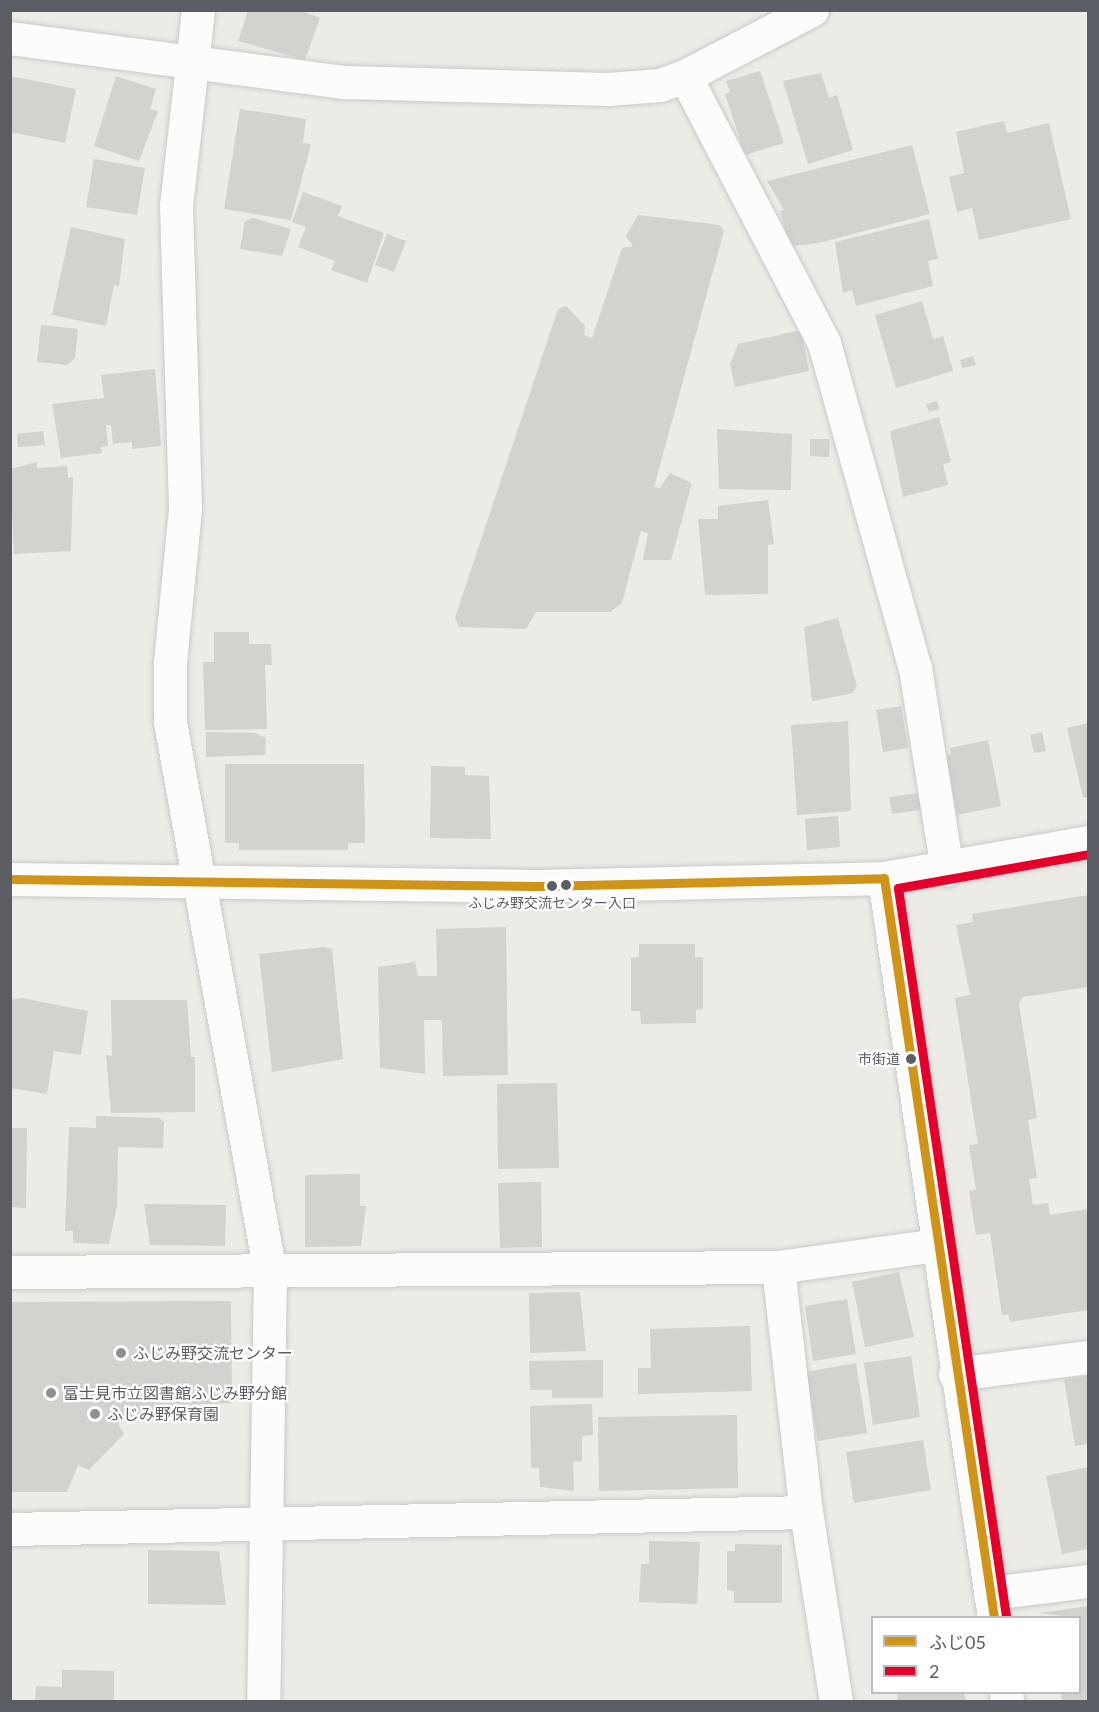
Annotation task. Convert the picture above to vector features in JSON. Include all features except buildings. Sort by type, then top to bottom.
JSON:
[{"type":"street","points":[[198,10],[189,64],[176,205],[185,509],[170,722],[270,1273],[268,1526],[263,1701]]},
{"type":"street","points":[[10,38],[189,64],[427,87],[608,89],[660,85],[685,76],[812,10]]},
{"type":"street","points":[[685,76],[824,344],[915,668],[947,869]]},
{"type":"street","points":[[10,879],[197,878],[537,886],[884,878],[947,869],[1089,842]]},
{"type":"street","points":[[884,878],[955,1374],[992,1605],[1089,1581]]},
{"type":"street","points":[[10,1272],[270,1273],[778,1267],[936,1245]]},
{"type":"street","points":[[778,1267],[806,1512],[836,1701]]},
{"type":"street","points":[[955,1374],[1089,1357]]},
{"type":"street","points":[[10,1529],[268,1526],[806,1512]]},
{"type":"transit line","name":"2","points":[[1006,1616],[898,888],[1088,854]]},
{"type":"transit line","name":"ふじ05","points":[[884,878],[994,1616]]},
{"type":"transit line","name":"ふじ05","points":[[10,879],[537,886],[884,878]]},
{"type":"place","name":"ふじみ野交流センター入口","points":[[552,886]]},
{"type":"place","name":"市街道","points":[[911,1059]]},
{"type":"place","name":"ふじみ野交流センター","points":[[121,1353]]},
{"type":"place","name":"富士見市立図書館ふじみ野分館","points":[[51,1393]]},
{"type":"place","name":"ふじみ野保育園","points":[[95,1414]]}]
